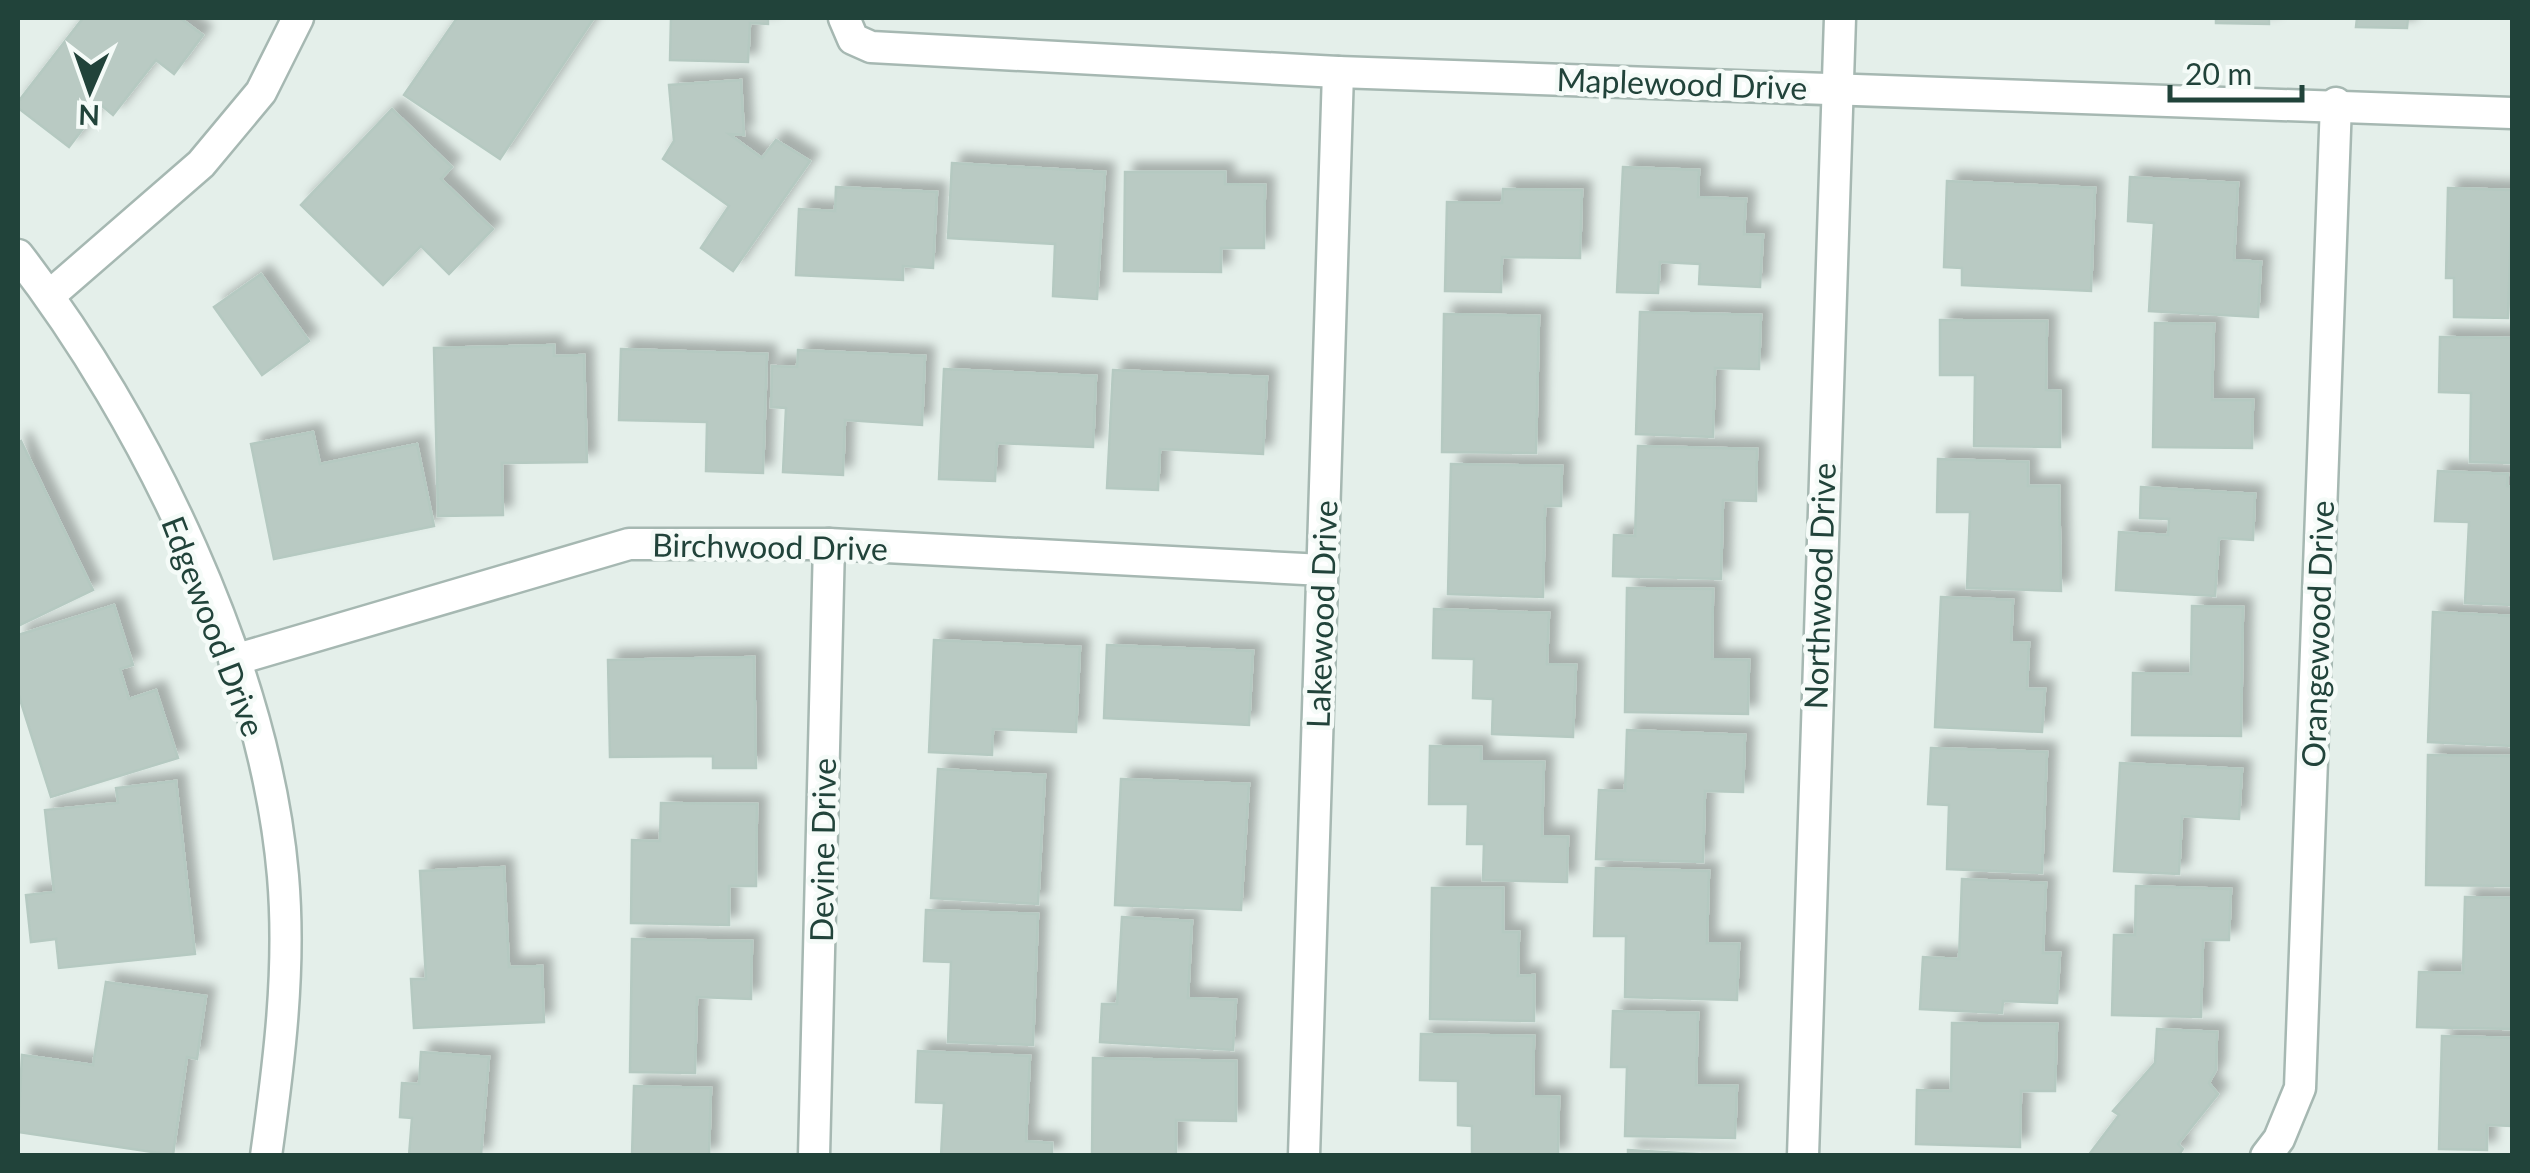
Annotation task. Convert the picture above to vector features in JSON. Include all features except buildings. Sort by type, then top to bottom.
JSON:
[{"type":"street","points":[[50,296],[202,164],[261,92],[298,18]]},
{"type":"street","name":"Northwood Drive","points":[[1803,1156],[1840,18]]},
{"type":"street","name":"Maplewood Drive","points":[[848,28],[871,47],[1338,72],[2336,103],[2512,113]]},
{"type":"street","name":"Lakewood Drive","points":[[1304,1156],[1338,72]]},
{"type":"street","name":"Orangewood Drive","points":[[2266,1156],[2279,1140],[2300,1088],[2336,103]]},
{"type":"street","name":"Edgewood Drive","points":[[18,256],[50,296],[144,452],[194,556],[234,660],[262,754],[283,876],[284,1029],[266,1156]]},
{"type":"street","name":"Birchwood Drive","points":[[234,660],[630,544],[830,544],[1323,570]]},
{"type":"street","name":"Devine Drive","points":[[814,1156],[830,544]]}]
